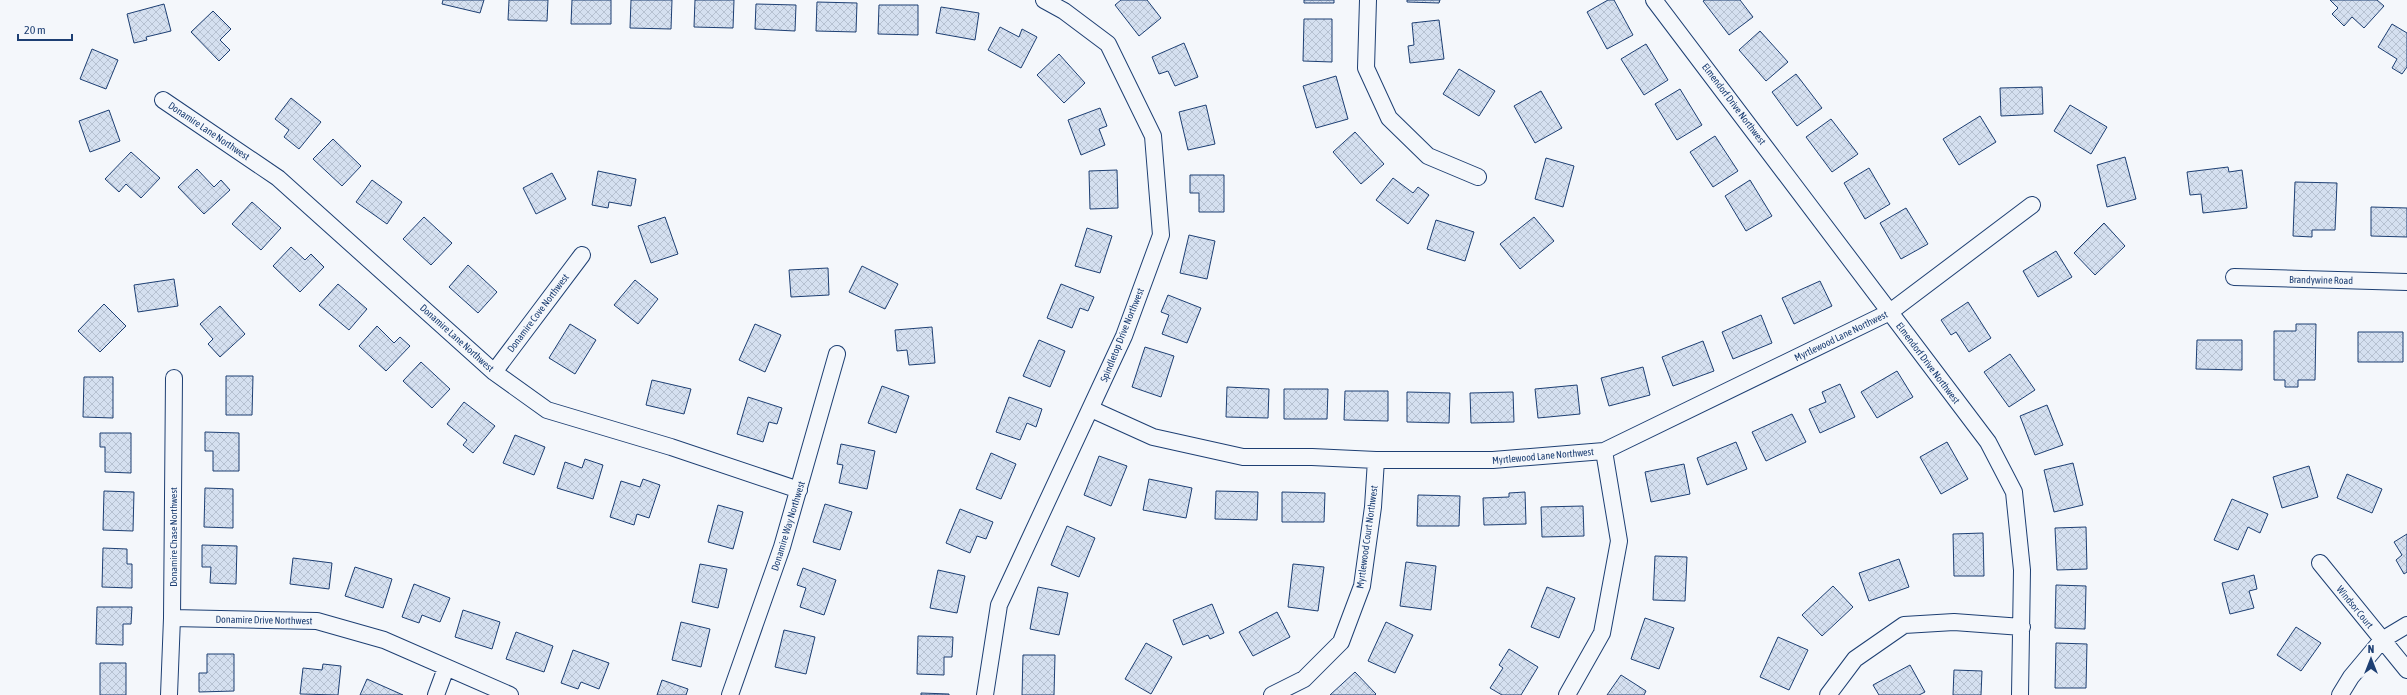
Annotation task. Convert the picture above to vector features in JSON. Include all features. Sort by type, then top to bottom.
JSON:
[{"type":"street","name":"Spindletop Drive Northwest","points":[[984,695],[999,605],[1124,336],[1161,235],[1153,136],[1108,44],[1064,11],[1044,0]]},
{"type":"street","points":[[1368,0],[1366,68],[1389,118],[1428,156],[1478,177]]},
{"type":"street","name":"Elmendorf Drive Northwest","points":[[1654,0],[1988,442],[2014,492],[2022,570],[2020,695]]},
{"type":"street","name":"Donamire Lane Northwest","points":[[163,100],[278,178],[494,372],[547,410],[671,447],[799,490]]},
{"type":"street","name":"Myrtlewood Lane Northwest","points":[[1091,409],[1153,436],[1242,456],[1312,456],[1376,460],[1493,460],[1604,451],[1890,312],[2032,204]]},
{"type":"street","name":"Donamire Cove Northwest","points":[[494,372],[582,255]]},
{"type":"street","name":"Brandywine Road","points":[[2234,277],[2407,282]]},
{"type":"street","name":"Donamire Way Northwest","points":[[730,695],[782,548],[837,354]]},
{"type":"street","name":"Donamire Chase Northwest","points":[[170,695],[174,378]]},
{"type":"street","points":[[1568,695],[1602,633],[1619,541],[1604,451]]},
{"type":"street","name":"Myrtlewood Court Northwest","points":[[1272,695],[1304,679],[1341,642],[1362,586],[1373,507],[1376,460]]},
{"type":"street","name":"Windsor Court","points":[[2320,563],[2407,670]]},
{"type":"street","name":"Donamire Drive Northwest","points":[[172,618],[318,621],[384,640],[510,695]]},
{"type":"street","points":[[1828,695],[1855,659],[1904,625],[1954,622],[2022,627]]},
{"type":"street","points":[[2340,695],[2351,677],[2382,640],[2407,625]]},
{"type":"street","points":[[436,695],[446,668]]},
{"type":"building","points":[[443,0],[484,0],[480,13],[442,4]]},
{"type":"building","points":[[509,0],[548,0],[547,21],[508,20]]},
{"type":"building","points":[[572,0],[611,0],[611,24],[571,24]]},
{"type":"building","points":[[631,0],[672,0],[671,29],[630,28]]},
{"type":"building","points":[[695,0],[734,0],[733,28],[694,27]]},
{"type":"building","points":[[1121,0],[1147,0],[1161,18],[1139,36],[1115,5]]},
{"type":"building","points":[[1304,0],[1334,0],[1334,3],[1304,3]]},
{"type":"building","points":[[1407,0],[1440,0],[1439,3],[1407,2]]},
{"type":"building","points":[[1608,0],[1614,0],[1633,35],[1607,49],[1587,12]]},
{"type":"building","points":[[1740,0],[1753,17],[1729,35],[1703,1]]},
{"type":"building","points":[[2330,0],[2377,0],[2384,6],[2364,28],[2352,17],[2344,26],[2332,14],[2338,8]]},
{"type":"building","points":[[817,2],[857,3],[856,32],[816,31]]},
{"type":"building","points":[[164,4],[171,31],[146,37],[147,40],[134,43],[127,14]]},
{"type":"building","points":[[756,4],[796,5],[795,31],[755,29]]},
{"type":"building","points":[[879,5],[918,5],[918,35],[878,34]]},
{"type":"building","points":[[941,7],[979,13],[975,40],[936,33]]},
{"type":"building","points":[[213,11],[231,29],[220,40],[230,50],[219,61],[191,32]]},
{"type":"building","points":[[1304,19],[1332,19],[1332,62],[1303,61]]},
{"type":"building","points":[[1439,20],[1444,59],[1410,63],[1408,46],[1414,45],[1412,23]]},
{"type":"building","points":[[2392,24],[2407,33],[2407,67],[2402,74],[2392,68],[2397,59],[2378,47]]},
{"type":"building","points":[[1000,27],[1019,37],[1022,29],[1037,37],[1021,68],[988,50]]},
{"type":"building","points":[[1760,31],[1788,62],[1766,81],[1739,50]]},
{"type":"building","points":[[1184,43],[1198,77],[1175,86],[1168,71],[1159,74],[1152,57]]},
{"type":"building","points":[[1646,44],[1668,80],[1644,95],[1621,59]]},
{"type":"building","points":[[92,49],[118,60],[106,89],[80,79]]},
{"type":"building","points":[[1059,54],[1085,83],[1064,103],[1037,75]]},
{"type":"building","points":[[1459,69],[1495,91],[1479,116],[1443,94]]},
{"type":"building","points":[[1796,74],[1822,108],[1797,126],[1772,92]]},
{"type":"building","points":[[1336,76],[1348,119],[1316,128],[1303,86]]},
{"type":"building","points":[[2042,87],[2043,114],[2001,116],[2000,88]]},
{"type":"building","points":[[1680,89],[1702,125],[1677,140],[1655,104]]},
{"type":"building","points":[[1541,91],[1562,128],[1535,143],[1514,106]]},
{"type":"building","points":[[291,98],[321,122],[299,149],[284,137],[289,130],[275,119]]},
{"type":"building","points":[[1206,105],[1215,144],[1188,150],[1179,112]]},
{"type":"building","points":[[2070,105],[2107,127],[2091,154],[2054,131]]},
{"type":"building","points":[[1100,108],[1107,126],[1099,129],[1105,145],[1081,155],[1068,120]]},
{"type":"building","points":[[109,110],[120,141],[90,152],[79,121]]},
{"type":"building","points":[[1980,116],[1996,142],[1959,165],[1943,139]]},
{"type":"building","points":[[1831,119],[1858,154],[1832,172],[1806,137]]},
{"type":"building","points":[[1355,132],[1384,164],[1361,184],[1333,152]]},
{"type":"building","points":[[1715,136],[1738,171],[1713,187],[1690,152]]},
{"type":"building","points":[[333,139],[361,166],[342,186],[313,159]]},
{"type":"building","points":[[131,152],[160,178],[141,198],[126,184],[119,192],[105,179]]},
{"type":"building","points":[[2125,157],[2136,199],[2107,207],[2097,165]]},
{"type":"building","points":[[1546,158],[1574,166],[1563,207],[1535,199]]},
{"type":"building","points":[[2228,167],[2229,172],[2242,170],[2247,208],[2203,213],[2201,194],[2190,195],[2187,172]]},
{"type":"building","points":[[1869,168],[1890,204],[1865,219],[1844,183]]},
{"type":"building","points":[[197,169],[214,187],[221,180],[230,190],[204,214],[178,187]]},
{"type":"building","points":[[1117,170],[1118,208],[1090,209],[1089,171]]},
{"type":"building","points":[[598,171],[636,179],[631,206],[609,202],[608,208],[592,205]]},
{"type":"building","points":[[552,173],[566,199],[536,214],[523,188]]},
{"type":"building","points":[[1190,175],[1224,175],[1224,212],[1199,212],[1199,193],[1190,193]]},
{"type":"building","points":[[1393,178],[1413,193],[1418,187],[1429,195],[1408,224],[1376,200]]},
{"type":"building","points":[[372,180],[402,202],[387,224],[356,202]]},
{"type":"building","points":[[1750,180],[1772,216],[1746,231],[1725,196]]},
{"type":"building","points":[[2295,182],[2337,183],[2335,230],[2312,230],[2312,237],[2293,236]]},
{"type":"building","points":[[252,202],[281,228],[261,250],[232,224]]},
{"type":"building","points":[[2371,207],[2407,208],[2407,237],[2371,236]]},
{"type":"building","points":[[1906,208],[1928,244],[1901,259],[1880,223]]},
{"type":"building","points":[[424,217],[452,243],[431,265],[403,239]]},
{"type":"building","points":[[665,217],[678,254],[651,263],[638,226]]},
{"type":"building","points":[[1534,217],[1554,241],[1520,269],[1500,244]]},
{"type":"building","points":[[1436,220],[1474,232],[1465,261],[1427,249]]},
{"type":"building","points":[[2104,223],[2125,246],[2095,275],[2074,253]]},
{"type":"building","points":[[1087,228],[1112,236],[1100,273],[1075,266]]},
{"type":"building","points":[[1189,235],[1215,241],[1207,279],[1180,273]]},
{"type":"building","points":[[291,247],[305,260],[311,254],[324,267],[300,292],[273,266]]},
{"type":"building","points":[[2056,251],[2072,277],[2038,297],[2023,271]]},
{"type":"building","points":[[468,265],[497,292],[478,313],[449,287]]},
{"type":"building","points":[[862,266],[898,284],[885,309],[849,292]]},
{"type":"building","points":[[828,268],[829,295],[791,297],[789,270]]},
{"type":"building","points":[[174,279],[178,306],[138,312],[134,285]]},
{"type":"building","points":[[635,280],[658,299],[638,324],[614,305]]},
{"type":"building","points":[[1820,281],[1832,306],[1794,324],[1782,298]]},
{"type":"building","points":[[338,284],[367,309],[349,330],[319,305]]},
{"type":"building","points":[[1061,284],[1094,297],[1088,311],[1080,308],[1072,328],[1047,318]]},
{"type":"building","points":[[1168,295],[1201,308],[1187,343],[1162,334],[1169,315],[1161,312]]},
{"type":"building","points":[[1968,302],[1991,338],[1969,352],[1956,332],[1951,335],[1941,320]]},
{"type":"building","points":[[104,304],[126,326],[100,352],[78,331]]},
{"type":"building","points":[[220,306],[245,334],[220,357],[208,344],[213,339],[200,324]]},
{"type":"building","points":[[1761,315],[1772,343],[1733,359],[1722,332]]},
{"type":"building","points":[[570,324],[596,340],[575,374],[549,358]]},
{"type":"building","points":[[755,324],[781,335],[765,372],[739,360]]},
{"type":"building","points":[[2296,324],[2316,324],[2315,380],[2298,380],[2298,387],[2285,387],[2285,380],[2274,380],[2274,331],[2296,331]]},
{"type":"building","points":[[377,326],[394,343],[400,337],[410,346],[386,371],[359,346]]},
{"type":"building","points":[[932,327],[935,363],[909,365],[907,350],[897,351],[895,330]]},
{"type":"building","points":[[2358,332],[2403,332],[2403,362],[2358,362]]},
{"type":"building","points":[[1039,340],[1065,351],[1050,387],[1023,376]]},
{"type":"building","points":[[2197,340],[2242,340],[2242,370],[2196,369]]},
{"type":"building","points":[[1703,341],[1714,371],[1673,386],[1662,357]]},
{"type":"building","points":[[1145,347],[1174,356],[1161,397],[1132,387]]},
{"type":"building","points":[[2010,354],[2035,390],[2009,407],[1984,372]]},
{"type":"building","points":[[421,362],[450,389],[432,408],[403,381]]},
{"type":"building","points":[[1643,367],[1650,395],[1609,406],[1601,378]]},
{"type":"building","points":[[1897,371],[1913,397],[1877,418],[1861,392]]},
{"type":"building","points":[[226,376],[253,376],[252,415],[226,415]]},
{"type":"building","points":[[84,377],[113,377],[113,418],[83,417]]},
{"type":"building","points":[[652,380],[691,389],[684,414],[646,405]]},
{"type":"building","points":[[1840,384],[1855,417],[1820,433],[1809,409],[1826,402],[1822,392]]},
{"type":"building","points":[[1577,385],[1580,414],[1538,418],[1535,389]]},
{"type":"building","points":[[882,386],[909,396],[896,433],[868,423]]},
{"type":"building","points":[[1227,387],[1269,389],[1268,418],[1226,417]]},
{"type":"building","points":[[1284,389],[1328,389],[1327,419],[1284,419]]},
{"type":"building","points":[[1345,391],[1388,391],[1388,421],[1344,420]]},
{"type":"building","points":[[1407,392],[1450,393],[1449,423],[1407,422]]},
{"type":"building","points":[[1513,392],[1514,422],[1471,423],[1470,393]]},
{"type":"building","points":[[748,397],[782,408],[777,424],[769,422],[763,442],[737,434]]},
{"type":"building","points":[[1009,397],[1042,409],[1036,427],[1027,423],[1020,440],[996,432]]},
{"type":"building","points":[[464,402],[495,426],[473,453],[463,445],[467,440],[447,424]]},
{"type":"building","points":[[2047,405],[2063,445],[2035,455],[2020,416]]},
{"type":"building","points":[[1792,414],[1806,442],[1766,461],[1752,432]]},
{"type":"building","points":[[205,432],[239,433],[239,471],[213,471],[213,451],[205,451]]},
{"type":"building","points":[[100,433],[131,433],[131,473],[105,472],[105,447],[100,447]]},
{"type":"building","points":[[515,435],[545,447],[534,475],[503,463]]},
{"type":"building","points":[[1736,442],[1747,469],[1707,485],[1697,458]]},
{"type":"building","points":[[1947,442],[1968,479],[1941,494],[1920,457]]},
{"type":"building","points":[[841,444],[875,451],[867,489],[839,483],[843,465],[837,464]]},
{"type":"building","points":[[991,453],[1016,464],[1001,499],[976,489]]},
{"type":"building","points":[[1099,456],[1127,466],[1111,506],[1084,495]]},
{"type":"building","points":[[585,459],[603,465],[593,499],[557,488],[565,462],[582,468]]},
{"type":"building","points":[[2073,463],[2083,505],[2054,512],[2044,470]]},
{"type":"building","points":[[1684,464],[1690,494],[1651,502],[1645,472]]},
{"type":"building","points":[[2309,466],[2318,497],[2282,508],[2273,477]]},
{"type":"building","points":[[2347,474],[2382,489],[2372,513],[2337,498]]},
{"type":"building","points":[[643,479],[660,485],[649,518],[637,514],[634,525],[610,517],[621,481],[640,487]]},
{"type":"building","points":[[1149,479],[1192,488],[1186,518],[1143,510]]},
{"type":"building","points":[[205,488],[233,489],[233,528],[204,527]]},
{"type":"building","points":[[104,491],[134,492],[133,531],[103,530]]},
{"type":"building","points":[[1216,491],[1258,492],[1257,520],[1215,519]]},
{"type":"building","points":[[1282,492],[1325,493],[1324,522],[1282,522]]},
{"type":"building","points":[[1525,492],[1526,524],[1484,525],[1483,498],[1509,497],[1509,493]]},
{"type":"building","points":[[1418,495],[1460,496],[1459,526],[1417,526]]},
{"type":"building","points":[[2232,499],[2268,514],[2260,533],[2248,527],[2238,550],[2214,540]]},
{"type":"building","points":[[825,504],[852,512],[840,550],[813,542]]},
{"type":"building","points":[[718,505],[743,512],[733,549],[708,542]]},
{"type":"building","points":[[1583,506],[1584,536],[1542,537],[1541,507]]},
{"type":"building","points":[[960,509],[993,522],[986,539],[977,536],[970,553],[946,543]]},
{"type":"building","points":[[1067,526],[1095,538],[1079,577],[1051,565]]},
{"type":"building","points":[[2086,527],[2087,569],[2057,570],[2055,528]]},
{"type":"building","points":[[1983,533],[1984,576],[1954,576],[1953,534]]},
{"type":"building","points":[[2407,534],[2407,572],[2404,574],[2396,560],[2402,555],[2394,542]]},
{"type":"building","points":[[202,545],[237,546],[236,584],[210,583],[211,567],[202,567]]},
{"type":"building","points":[[103,548],[127,549],[127,564],[132,564],[132,588],[102,587]]},
{"type":"building","points":[[1655,556],[1687,557],[1685,601],[1653,600]]},
{"type":"building","points":[[293,558],[332,563],[329,589],[290,584]]},
{"type":"building","points":[[1899,559],[1909,587],[1869,601],[1859,573]]},
{"type":"building","points":[[1406,562],[1436,566],[1431,610],[1400,606]]},
{"type":"building","points":[[700,564],[727,569],[718,608],[692,602]]},
{"type":"building","points":[[1293,564],[1324,567],[1318,611],[1288,607]]},
{"type":"building","points":[[355,567],[392,579],[383,608],[345,596]]},
{"type":"building","points":[[803,568],[836,580],[824,615],[800,607],[806,588],[797,585]]},
{"type":"building","points":[[938,570],[965,576],[957,613],[930,608]]},
{"type":"building","points":[[2254,575],[2257,589],[2249,591],[2254,608],[2230,614],[2222,583]]},
{"type":"building","points":[[414,584],[450,598],[440,622],[422,615],[419,623],[402,617]]},
{"type":"building","points":[[2056,585],[2086,586],[2085,629],[2055,628]]},
{"type":"building","points":[[1833,586],[1853,607],[1822,636],[1802,615]]},
{"type":"building","points":[[1038,587],[1068,593],[1059,635],[1030,629]]},
{"type":"building","points":[[1547,587],[1575,598],[1559,638],[1531,627]]},
{"type":"building","points":[[1212,604],[1224,633],[1210,639],[1208,635],[1183,645],[1173,620]]},
{"type":"building","points":[[97,607],[132,607],[131,624],[123,624],[123,645],[96,644]]},
{"type":"building","points":[[463,610],[500,622],[492,649],[455,637]]},
{"type":"building","points":[[1277,612],[1290,637],[1253,656],[1239,632]]},
{"type":"building","points":[[1645,618],[1674,628],[1659,669],[1631,659]]},
{"type":"building","points":[[681,622],[710,629],[701,667],[672,660]]},
{"type":"building","points":[[1386,622],[1413,635],[1395,673],[1368,661]]},
{"type":"building","points":[[2296,627],[2321,643],[2301,671],[2277,655]]},
{"type":"building","points":[[784,630],[815,637],[806,674],[775,667]]},
{"type":"building","points":[[516,632],[553,646],[544,672],[506,659]]},
{"type":"building","points":[[918,636],[953,637],[952,657],[944,657],[944,675],[917,674]]},
{"type":"building","points":[[1778,637],[1808,650],[1789,690],[1760,677]]},
{"type":"building","points":[[1146,643],[1172,657],[1151,694],[1125,679]]},
{"type":"building","points":[[2056,643],[2087,644],[2086,688],[2055,688]]},
{"type":"building","points":[[1509,649],[1538,667],[1521,695],[1502,695],[1490,688],[1503,668],[1499,665]]},
{"type":"building","points":[[573,650],[609,663],[599,689],[581,682],[578,689],[561,683]]},
{"type":"building","points":[[207,654],[234,654],[234,691],[199,692],[199,673],[207,673]]},
{"type":"building","points":[[1023,655],[1055,655],[1054,695],[1022,695]]},
{"type":"building","points":[[100,663],[126,663],[126,695],[100,695]]},
{"type":"building","points":[[323,664],[341,666],[338,695],[300,694],[303,668],[322,670]]},
{"type":"building","points":[[1910,665],[1925,692],[1919,695],[1879,695],[1873,685]]},
{"type":"building","points":[[1954,670],[1982,671],[1981,695],[1953,695]]},
{"type":"building","points":[[1355,672],[1376,694],[1375,695],[1330,695]]},
{"type":"building","points":[[1621,675],[1646,691],[1644,695],[1607,695]]},
{"type":"building","points":[[367,679],[403,695],[360,695]]},
{"type":"building","points":[[662,680],[688,689],[686,695],[657,695]]},
{"type":"building","points":[[921,693],[949,694],[949,695],[921,695]]}]
